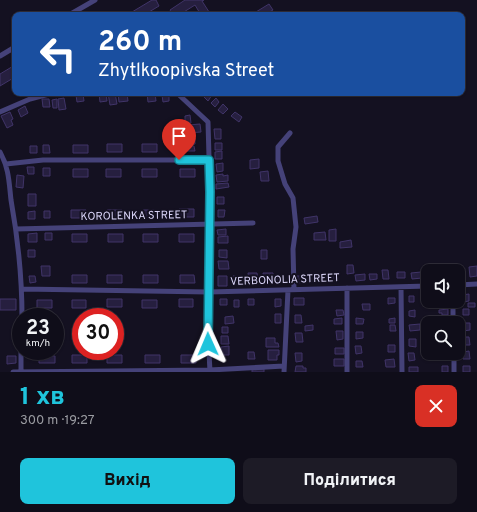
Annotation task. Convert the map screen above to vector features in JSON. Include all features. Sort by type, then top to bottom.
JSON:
[{"type":"street","points":[[74,12],[95,0]]},
{"type":"street","points":[[0,56],[12,49]]},
{"type":"street","points":[[0,112],[30,99],[42,96]]},
{"type":"street","points":[[179,96],[208,122],[210,192],[208,331],[210,371]]},
{"type":"street","points":[[284,372],[296,227],[293,198],[285,184],[278,161],[278,147],[290,133]]},
{"type":"street","points":[[0,152],[6,164],[16,229],[22,290],[22,308]]},
{"type":"street","points":[[6,164],[43,160],[209,160]]},
{"type":"street","name":"KOROLENKA STREET","points":[[16,229],[253,223]]},
{"type":"street","points":[[465,285],[477,284]]},
{"type":"street","name":"VERBONOLIA STREET","points":[[22,290],[209,292],[421,286]]},
{"type":"street","points":[[401,287],[402,372]]},
{"type":"street","points":[[347,288],[347,372]]},
{"type":"street","points":[[21,360],[21,371]]},
{"type":"street","points":[[454,360],[454,372]]},
{"type":"street","points":[[13,372],[210,371],[284,366]]},
{"type":"building","points":[[152,0],[156,0],[159,6],[149,12],[132,12]]},
{"type":"building","points":[[185,0],[204,0],[202,1],[209,12],[199,12],[195,5],[184,12],[171,12],[170,10]]},
{"type":"building","points":[[269,4],[273,10],[269,12],[256,12]]},
{"type":"building","points":[[12,67],[12,79],[0,86],[0,74]]},
{"type":"building","points":[[76,96],[83,96],[84,101],[77,102]]},
{"type":"building","points":[[99,96],[106,96],[107,101],[100,102]]},
{"type":"building","points":[[108,96],[116,96],[117,104],[110,105]]},
{"type":"building","points":[[118,96],[127,96],[128,101],[119,102]]},
{"type":"building","points":[[147,96],[155,96],[156,101],[148,102]]},
{"type":"building","points":[[162,96],[169,96],[169,101],[163,102]]},
{"type":"building","points":[[203,96],[211,96],[208,101]]},
{"type":"building","points":[[64,98],[66,109],[59,110],[58,99]]},
{"type":"building","points":[[216,98],[219,102],[215,107],[211,103]]},
{"type":"building","points":[[42,99],[49,99],[50,107],[43,107]]},
{"type":"building","points":[[57,99],[57,108],[53,108],[52,100]]},
{"type":"building","points":[[223,104],[228,109],[223,114],[218,110]]},
{"type":"building","points":[[25,106],[28,113],[21,117],[18,110]]},
{"type":"building","points":[[10,112],[13,119],[11,120],[13,125],[7,128],[1,116]]},
{"type":"building","points":[[235,112],[242,117],[239,122],[231,116]]},
{"type":"building","points":[[190,115],[191,123],[185,123],[185,116]]},
{"type":"building","points":[[200,124],[201,132],[188,133],[188,125]]},
{"type":"building","points":[[214,129],[221,129],[221,139],[215,139]]},
{"type":"building","points":[[188,138],[195,138],[195,144],[188,145]]},
{"type":"building","points":[[215,143],[222,143],[222,150],[215,150]]},
{"type":"building","points":[[107,144],[122,144],[122,152],[107,152]]},
{"type":"building","points":[[142,144],[157,144],[157,152],[142,152]]},
{"type":"building","points":[[43,145],[49,145],[50,153],[43,153]]},
{"type":"building","points":[[73,145],[88,145],[88,153],[73,153]]},
{"type":"building","points":[[30,146],[37,146],[37,153],[30,153]]},
{"type":"building","points":[[187,146],[194,146],[195,151],[187,151]]},
{"type":"building","points":[[222,151],[222,159],[215,159],[215,152]]},
{"type":"building","points":[[259,159],[259,168],[250,169],[250,160]]},
{"type":"building","points":[[223,163],[223,171],[217,172],[216,164]]},
{"type":"building","points":[[27,167],[34,167],[34,174],[28,174]]},
{"type":"building","points":[[43,168],[50,168],[50,176],[43,176]]},
{"type":"building","points":[[73,169],[88,169],[88,177],[73,177]]},
{"type":"building","points":[[106,169],[121,169],[121,177],[106,177]]},
{"type":"building","points":[[142,169],[157,169],[157,177],[142,177]]},
{"type":"building","points":[[180,169],[195,169],[195,177],[180,177]]},
{"type":"building","points":[[268,171],[269,181],[261,181],[260,172]]},
{"type":"building","points":[[223,174],[223,176],[228,175],[228,181],[217,182],[216,175]]},
{"type":"building","points":[[17,175],[24,176],[23,188],[16,187]]},
{"type":"building","points":[[228,183],[229,187],[216,189],[216,184]]},
{"type":"building","points":[[28,194],[36,194],[36,206],[28,206]]},
{"type":"building","points":[[217,197],[224,197],[224,204],[217,204]]},
{"type":"building","points":[[179,209],[194,209],[194,217],[179,217]]},
{"type":"building","points":[[71,210],[86,210],[86,218],[71,218]]},
{"type":"building","points":[[107,210],[122,210],[122,218],[107,218]]},
{"type":"building","points":[[143,210],[158,210],[158,218],[143,218]]},
{"type":"building","points":[[218,210],[225,210],[224,217],[218,217]]},
{"type":"building","points":[[35,211],[35,219],[28,219],[28,212]]},
{"type":"building","points":[[44,211],[50,211],[50,218],[44,218]]},
{"type":"building","points":[[317,216],[318,222],[305,224],[304,218]]},
{"type":"building","points":[[226,229],[226,235],[218,235],[217,230]]},
{"type":"building","points":[[336,229],[336,241],[329,241],[329,230]]},
{"type":"building","points":[[325,232],[326,240],[314,240],[314,233]]},
{"type":"building","points":[[37,233],[37,242],[28,242],[28,234]]},
{"type":"building","points":[[45,233],[52,233],[52,240],[45,240]]},
{"type":"building","points":[[72,234],[87,234],[87,242],[72,242]]},
{"type":"building","points":[[108,234],[123,234],[123,242],[108,242]]},
{"type":"building","points":[[143,234],[158,234],[158,242],[143,242]]},
{"type":"building","points":[[179,234],[194,234],[194,242],[179,242]]},
{"type":"building","points":[[228,236],[228,243],[218,243],[218,237]]},
{"type":"building","points":[[351,240],[352,247],[340,248],[340,242]]},
{"type":"building","points":[[28,250],[35,250],[35,257],[28,257]]},
{"type":"building","points":[[219,250],[227,250],[227,258],[219,257]]},
{"type":"building","points":[[261,250],[267,250],[267,259],[261,259]]},
{"type":"building","points":[[218,261],[228,261],[229,269],[219,269]]},
{"type":"building","points":[[347,265],[353,265],[354,273],[347,274]]},
{"type":"building","points":[[41,266],[50,266],[50,276],[42,276]]},
{"type":"building","points":[[477,266],[477,276],[470,277],[469,267]]},
{"type":"building","points":[[382,270],[388,270],[389,279],[383,279]]},
{"type":"building","points":[[397,272],[405,272],[405,278],[397,278]]},
{"type":"building","points":[[421,272],[421,278],[412,279],[411,273]]},
{"type":"building","points":[[248,273],[257,273],[258,281],[249,282]]},
{"type":"building","points":[[263,273],[273,273],[273,281],[264,282]]},
{"type":"building","points":[[365,274],[365,280],[356,281],[355,275]]},
{"type":"building","points":[[369,274],[377,274],[377,279],[370,280]]},
{"type":"building","points":[[72,275],[87,275],[87,283],[72,283]]},
{"type":"building","points":[[107,275],[122,275],[122,283],[107,283]]},
{"type":"building","points":[[143,275],[158,275],[158,283],[143,283]]},
{"type":"building","points":[[180,275],[194,275],[195,283],[180,283]]},
{"type":"building","points":[[320,275],[321,281],[313,282],[313,276]]},
{"type":"building","points":[[327,275],[336,275],[337,281],[327,282]]},
{"type":"building","points":[[29,276],[35,276],[36,282],[30,283]]},
{"type":"building","points":[[218,276],[227,276],[227,286],[218,286]]},
{"type":"building","points":[[233,276],[243,276],[243,284],[233,284]]},
{"type":"building","points":[[297,276],[305,276],[305,282],[298,283]]},
{"type":"building","points":[[277,277],[283,277],[283,283],[277,283]]},
{"type":"building","points":[[469,294],[469,301],[465,302],[465,295]]},
{"type":"building","points":[[409,296],[414,296],[414,302],[409,302]]},
{"type":"building","points":[[294,298],[304,298],[304,305],[294,305]]},
{"type":"building","points":[[388,298],[395,298],[395,303],[388,304]]},
{"type":"building","points":[[0,299],[16,299],[16,308],[12,308],[12,310],[0,310]]},
{"type":"building","points":[[107,299],[122,299],[122,307],[107,307]]},
{"type":"building","points":[[179,299],[193,299],[193,307],[179,307]]},
{"type":"building","points":[[220,299],[227,299],[227,305],[220,305]]},
{"type":"building","points":[[248,299],[254,299],[254,305],[248,305]]},
{"type":"building","points":[[275,299],[281,299],[281,306],[275,307]]},
{"type":"building","points":[[37,300],[52,300],[52,308],[37,308]]},
{"type":"building","points":[[72,300],[86,300],[86,308],[72,308]]},
{"type":"building","points":[[142,300],[157,300],[157,308],[142,308]]},
{"type":"building","points":[[234,300],[239,300],[239,307],[234,307]]},
{"type":"building","points":[[468,303],[475,303],[475,307],[468,307]]},
{"type":"building","points":[[362,304],[370,304],[370,310],[363,310]]},
{"type":"building","points":[[448,309],[448,315],[442,315],[442,313],[439,313],[439,310]]},
{"type":"building","points":[[463,309],[469,309],[469,315],[463,315]]},
{"type":"building","points":[[336,310],[343,310],[344,315],[337,316]]},
{"type":"building","points":[[415,310],[415,317],[409,316],[409,311]]},
{"type":"building","points":[[275,314],[281,314],[281,323],[275,323]]},
{"type":"building","points":[[295,315],[301,315],[302,323],[295,323]]},
{"type":"building","points":[[233,316],[234,323],[225,324],[225,317]]},
{"type":"building","points":[[342,318],[342,324],[334,324],[334,319]]},
{"type":"building","points":[[356,318],[364,319],[363,324],[356,324]]},
{"type":"building","points":[[395,318],[395,323],[389,323],[389,319]]},
{"type":"building","points":[[465,323],[470,323],[470,330],[465,331]]},
{"type":"building","points":[[420,324],[420,330],[410,331],[409,325]]},
{"type":"building","points":[[313,325],[313,330],[305,331],[305,326]]},
{"type":"building","points":[[390,325],[395,325],[396,331],[390,331]]},
{"type":"building","points":[[222,327],[228,327],[228,333],[222,333]]},
{"type":"building","points":[[336,331],[343,331],[343,339],[337,340]]},
{"type":"building","points":[[356,332],[363,332],[363,338],[356,339]]},
{"type":"building","points":[[295,333],[302,333],[303,342],[296,342]]},
{"type":"building","points":[[221,336],[228,336],[229,344],[221,344]]},
{"type":"building","points":[[465,337],[469,337],[470,345],[465,345]]},
{"type":"building","points":[[266,338],[275,338],[275,343],[278,343],[279,347],[266,347]]},
{"type":"building","points":[[409,339],[416,339],[416,347],[409,346]]},
{"type":"building","points":[[388,345],[395,345],[395,352],[388,352]]},
{"type":"building","points":[[229,346],[229,355],[221,355],[221,347]]},
{"type":"building","points":[[355,346],[361,346],[362,353],[356,354]]},
{"type":"building","points":[[335,348],[344,348],[344,354],[335,354]]},
{"type":"building","points":[[268,350],[279,350],[277,360],[268,360]]},
{"type":"building","points":[[469,351],[470,359],[465,359],[465,352]]},
{"type":"building","points":[[248,352],[254,352],[255,359],[248,359]]},
{"type":"building","points":[[295,353],[302,353],[302,361],[296,362]]},
{"type":"building","points":[[408,353],[414,353],[415,360],[409,361]]},
{"type":"building","points":[[145,355],[160,355],[160,363],[145,363]]},
{"type":"building","points":[[181,355],[196,355],[196,363],[181,363]]},
{"type":"building","points":[[7,356],[12,356],[12,360],[16,360],[16,363],[7,364]]},
{"type":"building","points":[[334,359],[344,359],[344,366],[334,366]]},
{"type":"building","points":[[394,359],[395,367],[386,367],[385,360]]},
{"type":"building","points":[[39,360],[55,360],[55,363],[39,363]]},
{"type":"building","points":[[72,360],[87,360],[87,363],[72,363]]},
{"type":"building","points":[[107,360],[122,360],[122,363],[107,363]]},
{"type":"building","points":[[356,361],[362,361],[363,367],[356,367]]},
{"type":"building","points":[[296,366],[303,366],[303,368],[306,368],[306,372],[295,372]]},
{"type":"building","points":[[442,366],[448,366],[448,372],[442,372]]},
{"type":"building","points":[[463,366],[470,366],[470,372],[463,372]]},
{"type":"building","points":[[409,367],[418,367],[418,372],[409,372]]},
{"type":"building","points":[[264,369],[264,372],[252,372],[252,370]]},
{"type":"route","points":[[179,160],[209,160],[208,344]]}]
